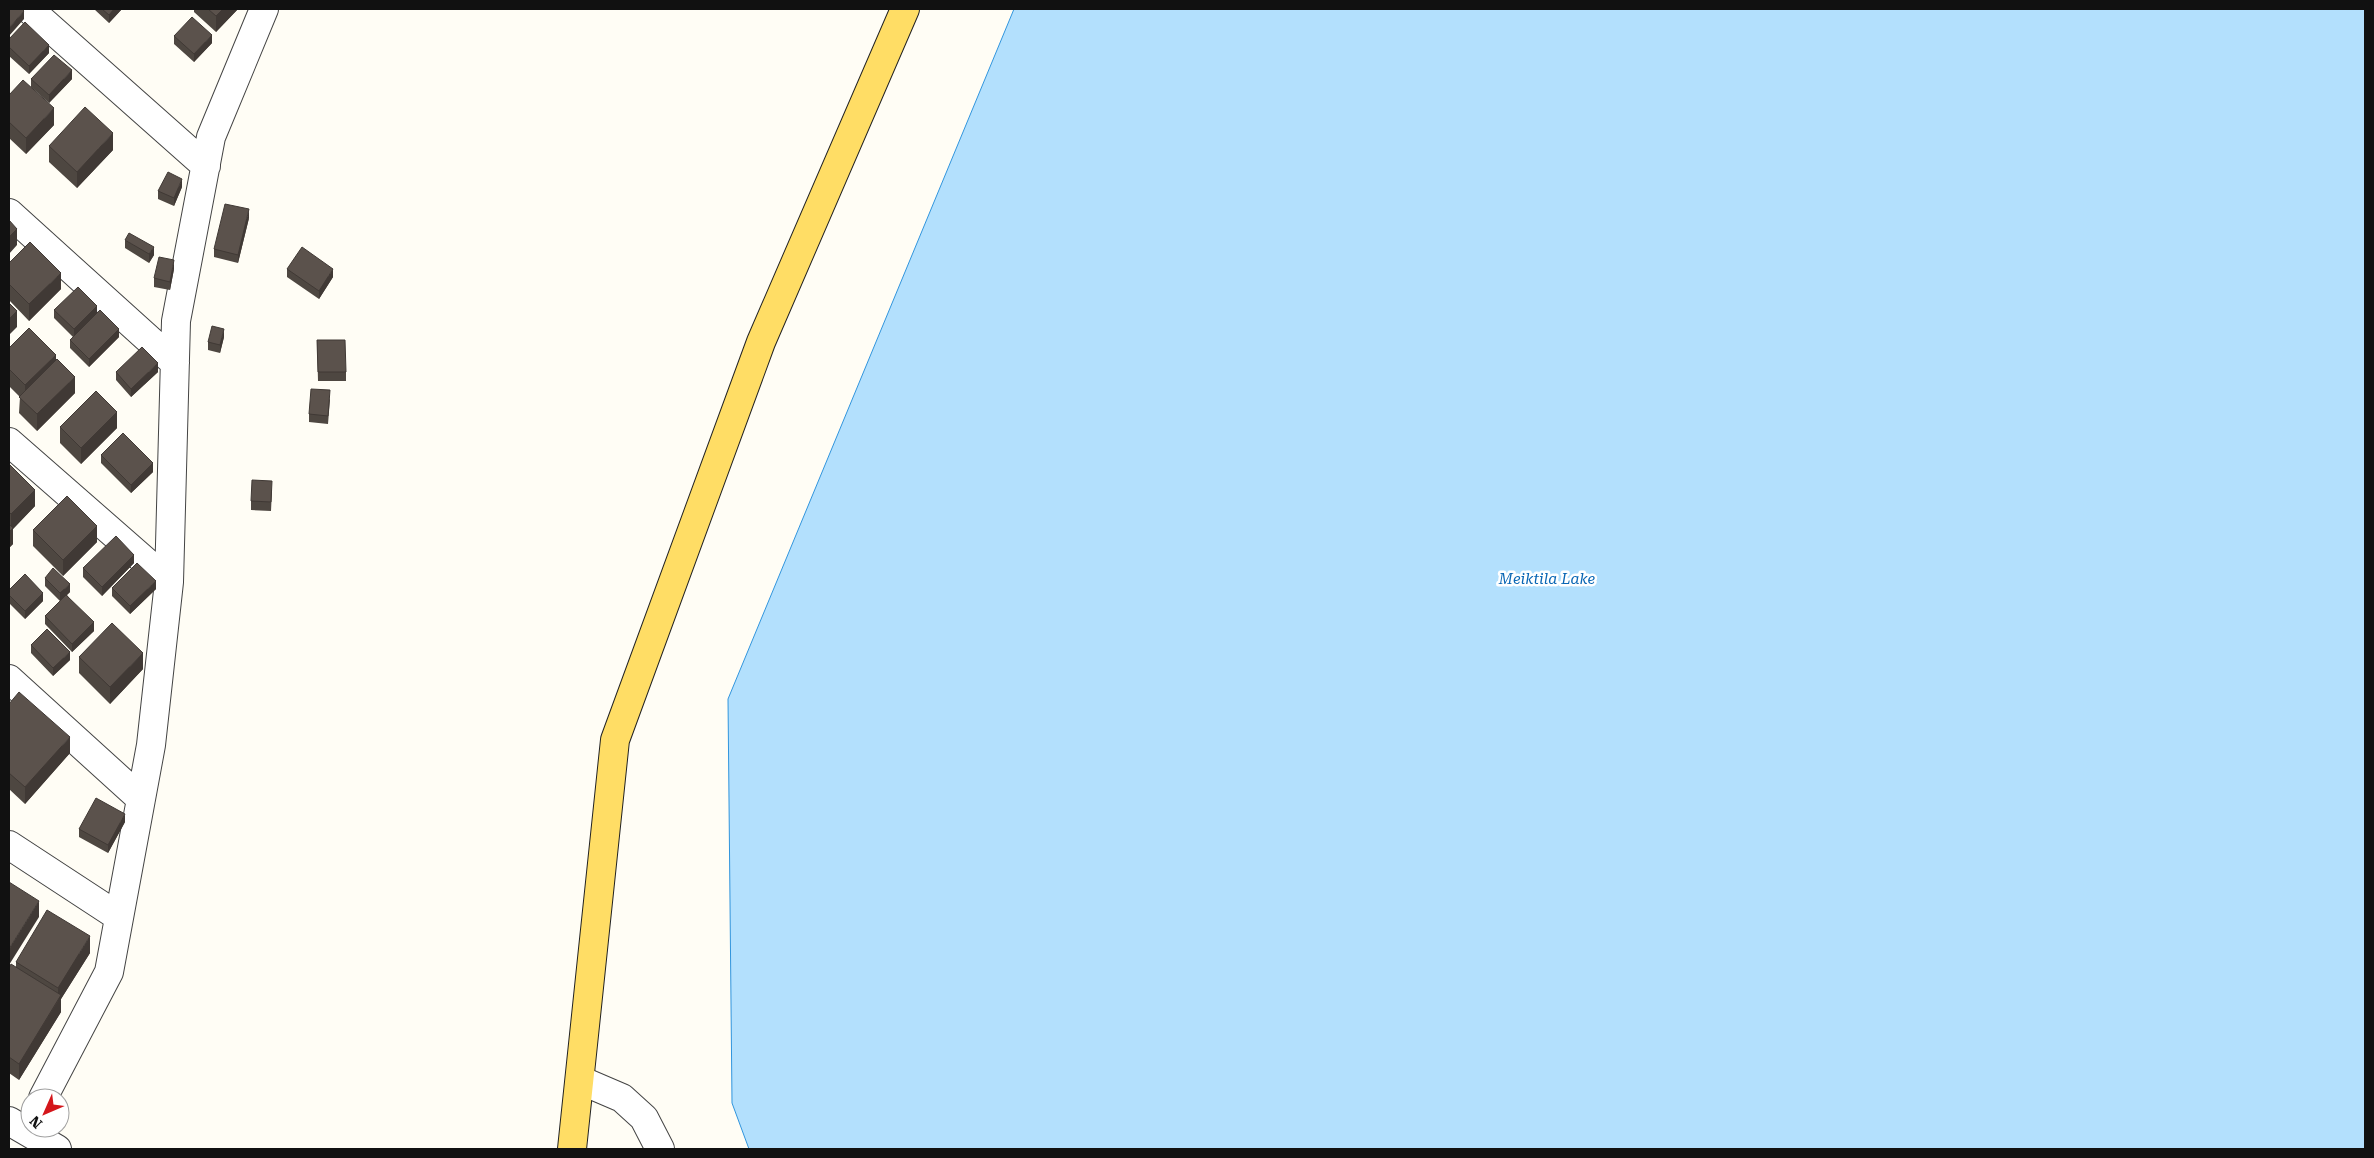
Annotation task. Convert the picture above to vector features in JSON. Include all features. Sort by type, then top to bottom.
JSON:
[{"type":"main road","points":[[572,1149],[615,740],[761,342],[905,9]]},
{"type":"street","points":[[29,9],[206,166]]},
{"type":"street","points":[[48,1088],[109,972],[151,745],[169,582],[176,321],[211,137],[264,9]]},
{"type":"street","points":[[9,213],[175,363]]},
{"type":"street","points":[[9,442],[169,582]]},
{"type":"street","points":[[9,680],[141,799]]},
{"type":"street","points":[[9,845],[120,916]]},
{"type":"street","points":[[580,1080],[622,1098],[644,1118],[660,1149]]},
{"type":"street","points":[[18,1130],[58,1149]]},
{"type":"water","name":"Meiktila Lake","points":[[1014,9],[2365,9],[2365,1149],[749,1149],[732,1103],[728,699]]},
{"type":"building","points":[[9,9],[22,9],[24,11],[9,28]]},
{"type":"building","points":[[102,9],[114,9],[109,15]]},
{"type":"building","points":[[208,9],[223,9],[216,16]]},
{"type":"building","points":[[192,17],[212,35],[194,54],[174,36]]},
{"type":"building","points":[[25,22],[49,45],[29,66],[9,47],[9,39]]},
{"type":"building","points":[[54,55],[72,70],[49,95],[31,79]]},
{"type":"building","points":[[23,80],[54,108],[26,138],[9,122],[9,95]]},
{"type":"building","points":[[85,107],[113,133],[77,172],[49,146]]},
{"type":"building","points":[[168,172],[182,179],[174,198],[158,191]]},
{"type":"building","points":[[225,204],[249,209],[238,255],[214,249]]},
{"type":"building","points":[[9,220],[17,229],[9,237]]},
{"type":"building","points":[[129,233],[154,247],[149,254],[125,240]]},
{"type":"building","points":[[30,242],[61,273],[29,304],[9,284],[9,263]]},
{"type":"building","points":[[302,247],[333,269],[319,291],[287,269]]},
{"type":"building","points":[[159,257],[174,260],[170,282],[154,278]]},
{"type":"building","points":[[78,287],[97,306],[74,329],[54,310]]},
{"type":"building","points":[[9,303],[17,311],[9,319]]},
{"type":"building","points":[[100,310],[119,329],[89,359],[70,340]]},
{"type":"building","points":[[212,326],[224,329],[220,345],[208,342]]},
{"type":"building","points":[[29,328],[56,355],[25,385],[9,369],[9,348]]},
{"type":"building","points":[[317,340],[345,340],[346,372],[318,372]]},
{"type":"building","points":[[142,347],[158,363],[131,389],[116,372]]},
{"type":"building","points":[[57,359],[75,377],[37,414],[19,397]]},
{"type":"building","points":[[311,389],[330,390],[328,416],[309,414]]},
{"type":"building","points":[[96,391],[117,412],[81,448],[60,427]]},
{"type":"building","points":[[123,433],[153,463],[131,485],[101,455]]},
{"type":"building","points":[[9,464],[35,490],[11,514],[9,512]]},
{"type":"building","points":[[252,480],[272,481],[271,502],[251,501]]},
{"type":"building","points":[[67,496],[97,526],[63,560],[33,530]]},
{"type":"building","points":[[9,524],[13,528],[9,532]]},
{"type":"building","points":[[116,536],[134,555],[102,587],[83,568]]},
{"type":"building","points":[[137,563],[156,581],[130,606],[112,588]]},
{"type":"building","points":[[53,568],[70,584],[60,593],[45,578]]},
{"type":"building","points":[[25,574],[43,593],[25,611],[9,595],[9,590]]},
{"type":"building","points":[[66,595],[94,622],[72,644],[45,616]]},
{"type":"building","points":[[112,623],[143,653],[110,687],[79,657]]},
{"type":"building","points":[[47,629],[70,652],[53,668],[31,645]]},
{"type":"building","points":[[19,692],[70,737],[25,787],[9,773],[9,704]]},
{"type":"building","points":[[96,798],[125,814],[108,845],[79,829]]},
{"type":"building","points":[[9,882],[39,901],[9,949]]},
{"type":"building","points":[[47,910],[90,936],[58,988],[16,962]]},
{"type":"building","points":[[11,964],[61,995],[19,1064],[9,1057],[9,968]]}]
